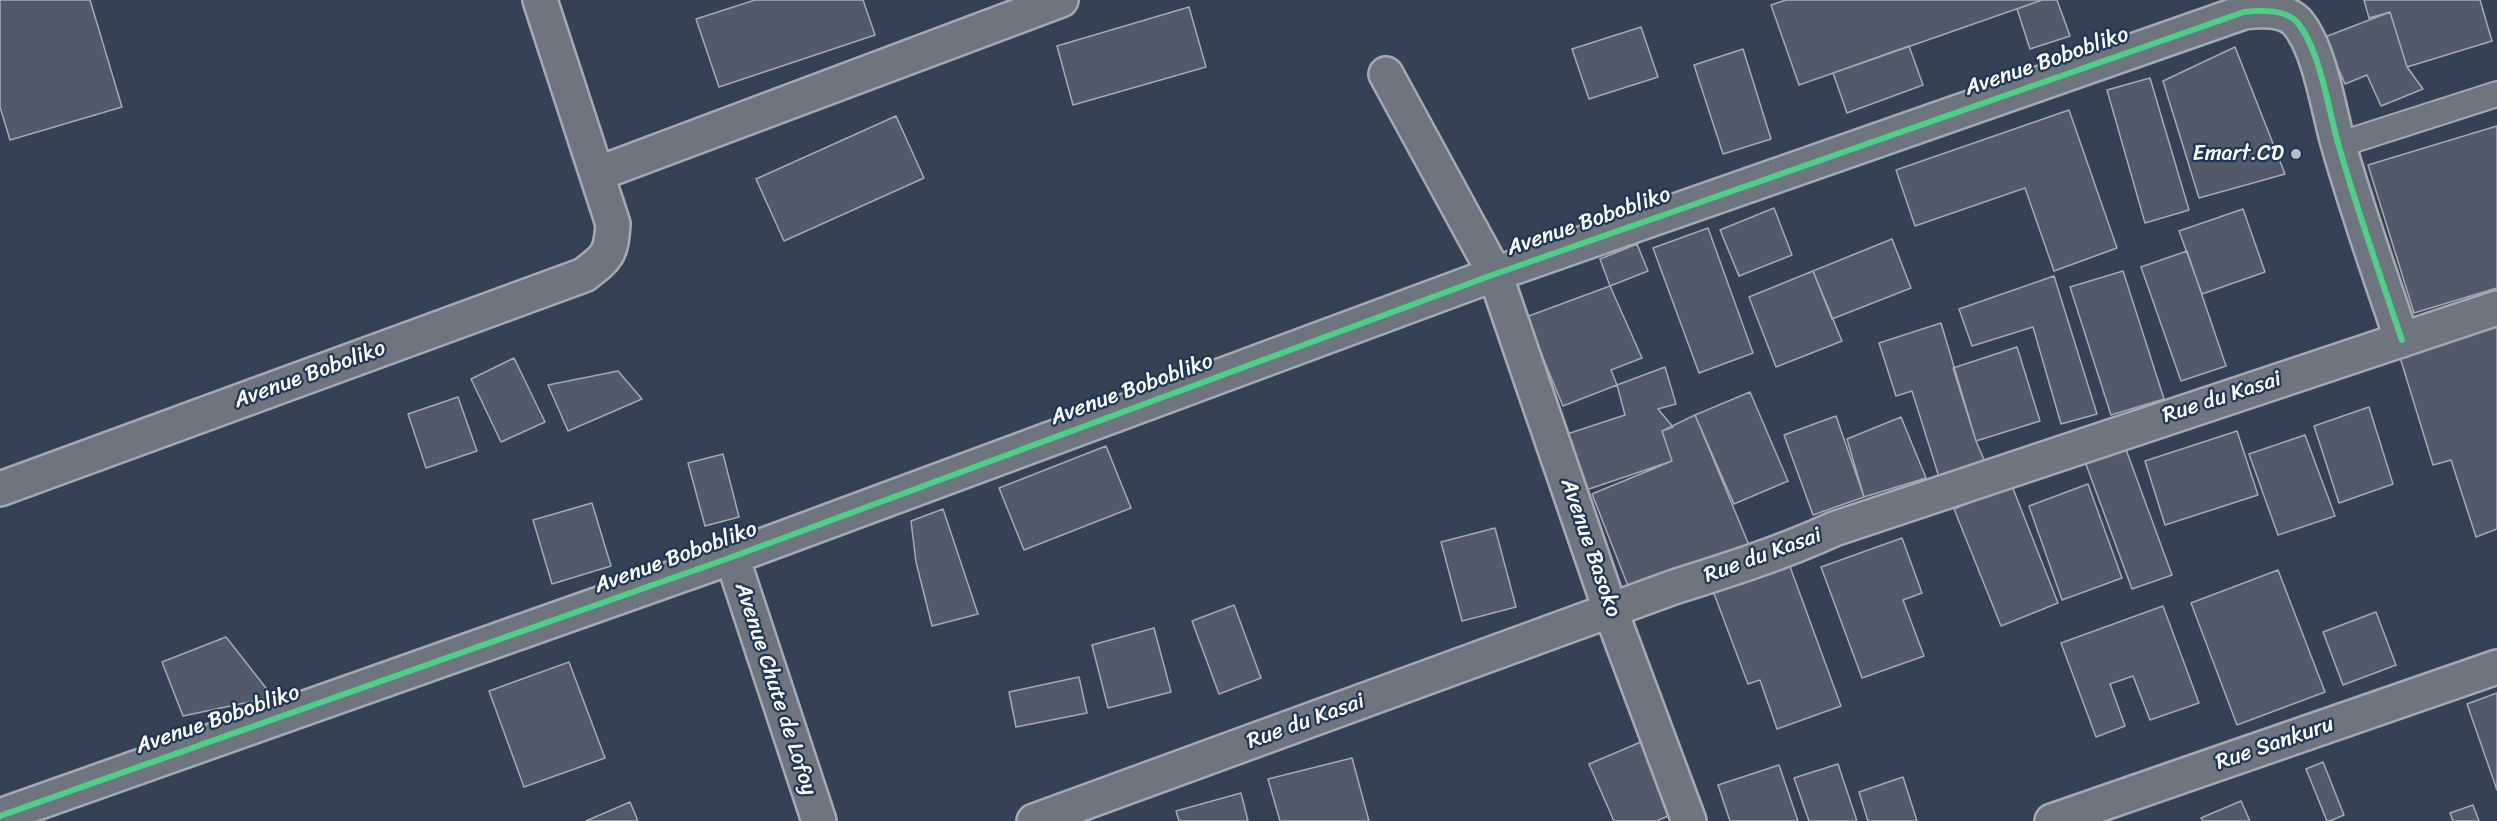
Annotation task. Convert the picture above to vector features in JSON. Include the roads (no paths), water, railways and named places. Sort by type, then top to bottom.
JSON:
[{"type":"street","points":[[540,0],[597,174],[1060,0]]},
{"type":"street","name":"Avenue Bobobliko","points":[[0,816],[732,557],[1495,274],[2244,12],[2261,10],[2279,13],[2295,20],[2305,34],[2313,50],[2338,145]]},
{"type":"street","name":"Avenue Basoko","points":[[1386,74],[1495,274],[1611,612],[1689,821]]},
{"type":"street","points":[[2338,145],[2402,340]]},
{"type":"street","name":"Avenue Boboliko","points":[[0,489],[584,275],[601,262],[612,248],[613,224],[597,174]]},
{"type":"street","name":"Rue du Kasai","points":[[1034,821],[1611,612],[1674,587],[1803,543],[1834,529],[2149,422],[2497,308]]},
{"type":"street","name":"Avenue Chute de Lofoy","points":[[732,557],[819,821]]},
{"type":"street","name":"Rue Sankuru","points":[[2052,821],[2497,667]]},
{"type":"lane","points":[[2338,145],[2497,94]]},
{"type":"place","name":"Emart.CD","points":[[2296,154]]}]
